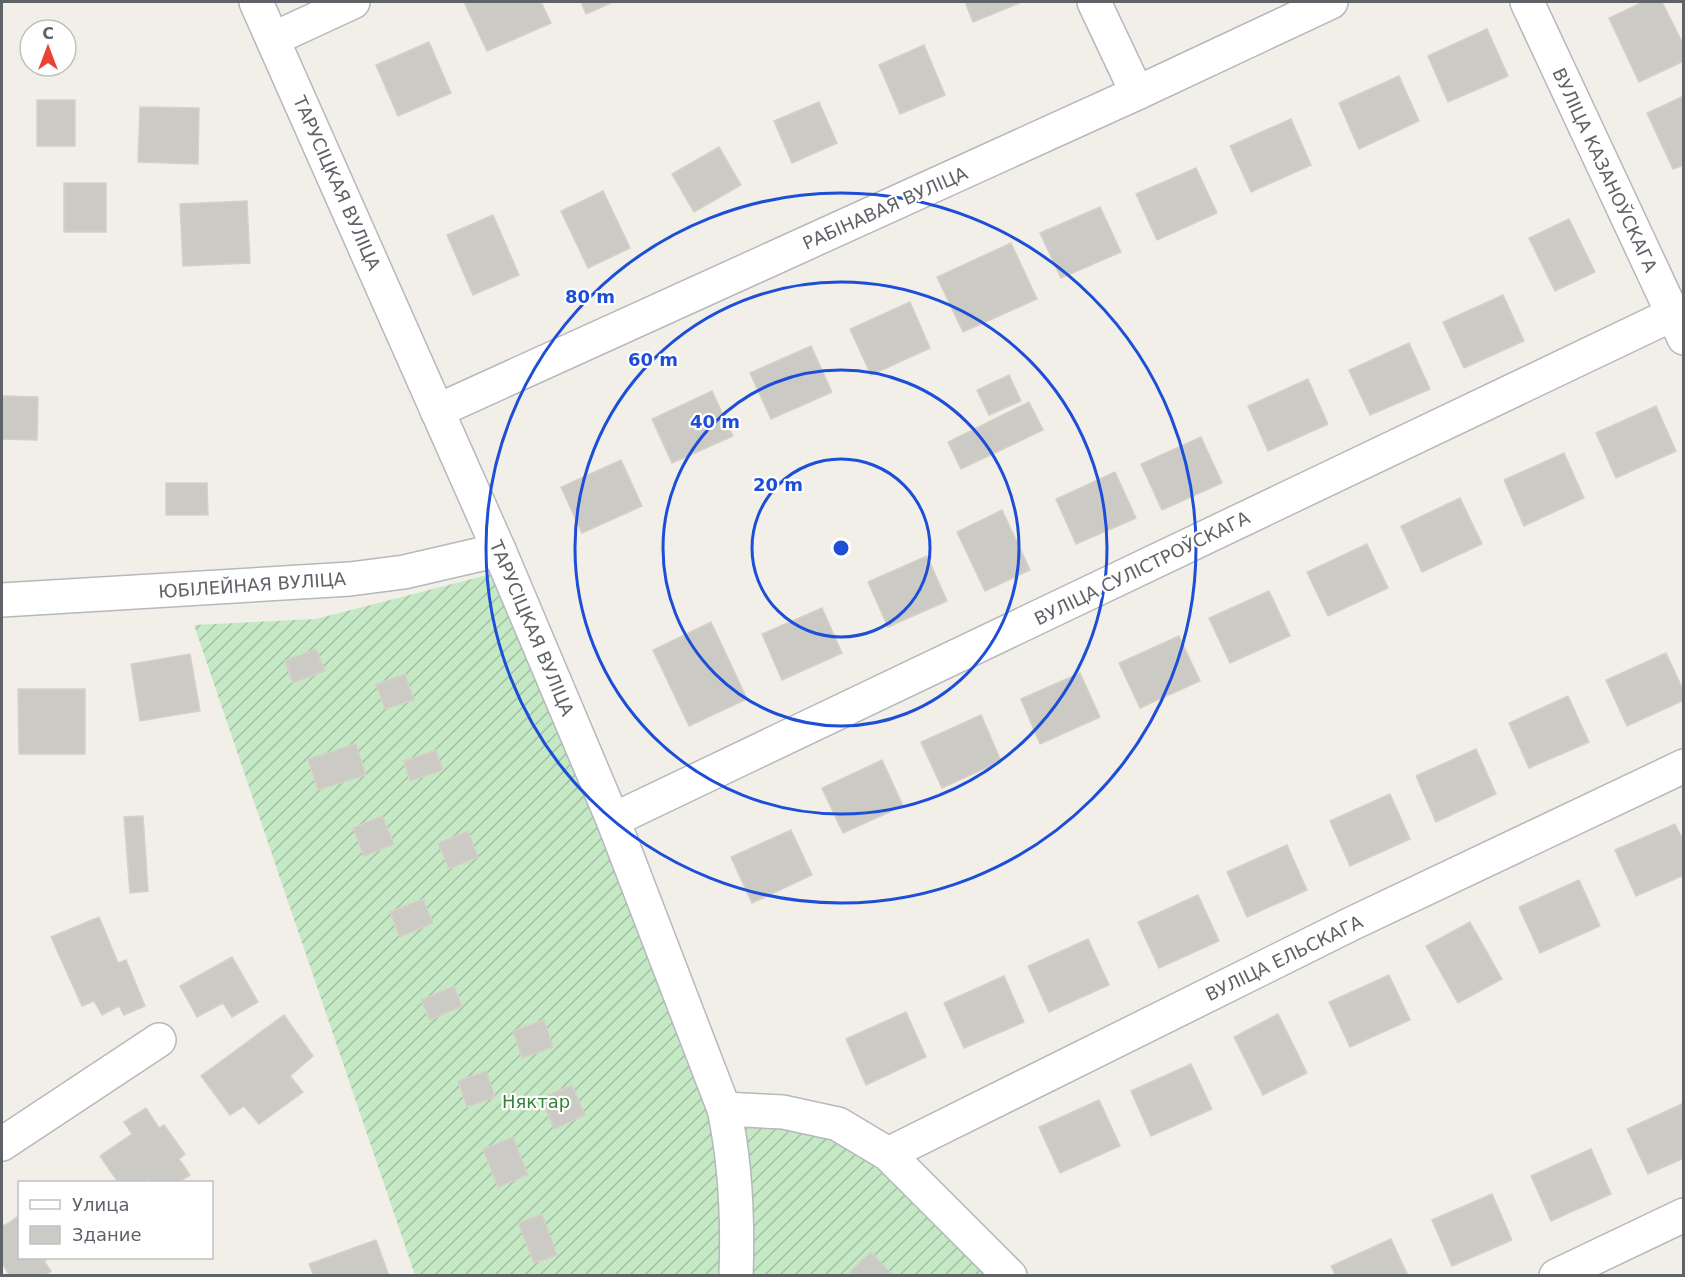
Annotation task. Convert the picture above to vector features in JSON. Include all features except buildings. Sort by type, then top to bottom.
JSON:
[{"type":"street","name":"ТАРУСІЦКАЯ ВУЛІЦА","points":[[256,2],[499,550],[613,820],[724,1109],[731,1143],[735,1186],[736,1275]]},
{"type":"street","points":[[273,39],[353,2]]},
{"type":"street","points":[[1094,2],[1137,93]]},
{"type":"street","name":"РАБІНАВАЯ ВУЛІЦА","points":[[437,411],[1137,93],[1331,2]]},
{"type":"street","name":"ВУЛІЦА КАЗАНОЎСКАГА","points":[[1527,2],[1677,327]]},
{"type":"street","name":"ВУЛІЦА СУЛІСТРОЎСКАГА","points":[[613,820],[1677,327]]},
{"type":"street","name":"ЮБІЛЕЙНАЯ ВУЛІЦА","points":[[2,600],[350,579],[404,572],[499,550]]},
{"type":"street","name":"ВУЛІЦА ЕЛЬСКАГА","points":[[888,1154],[1351,924],[1683,766]]},
{"type":"street","points":[[2,1144],[159,1040]]},
{"type":"street","points":[[724,1109],[783,1112],[838,1124],[888,1154],[1010,1275]]},
{"type":"street","points":[[1556,1275],[1683,1215]]},
{"type":"green space","name":"Няктар","points":[[507,570],[724,1109],[838,1124],[1010,1275],[415,1275],[194,625],[316,619]]}]
